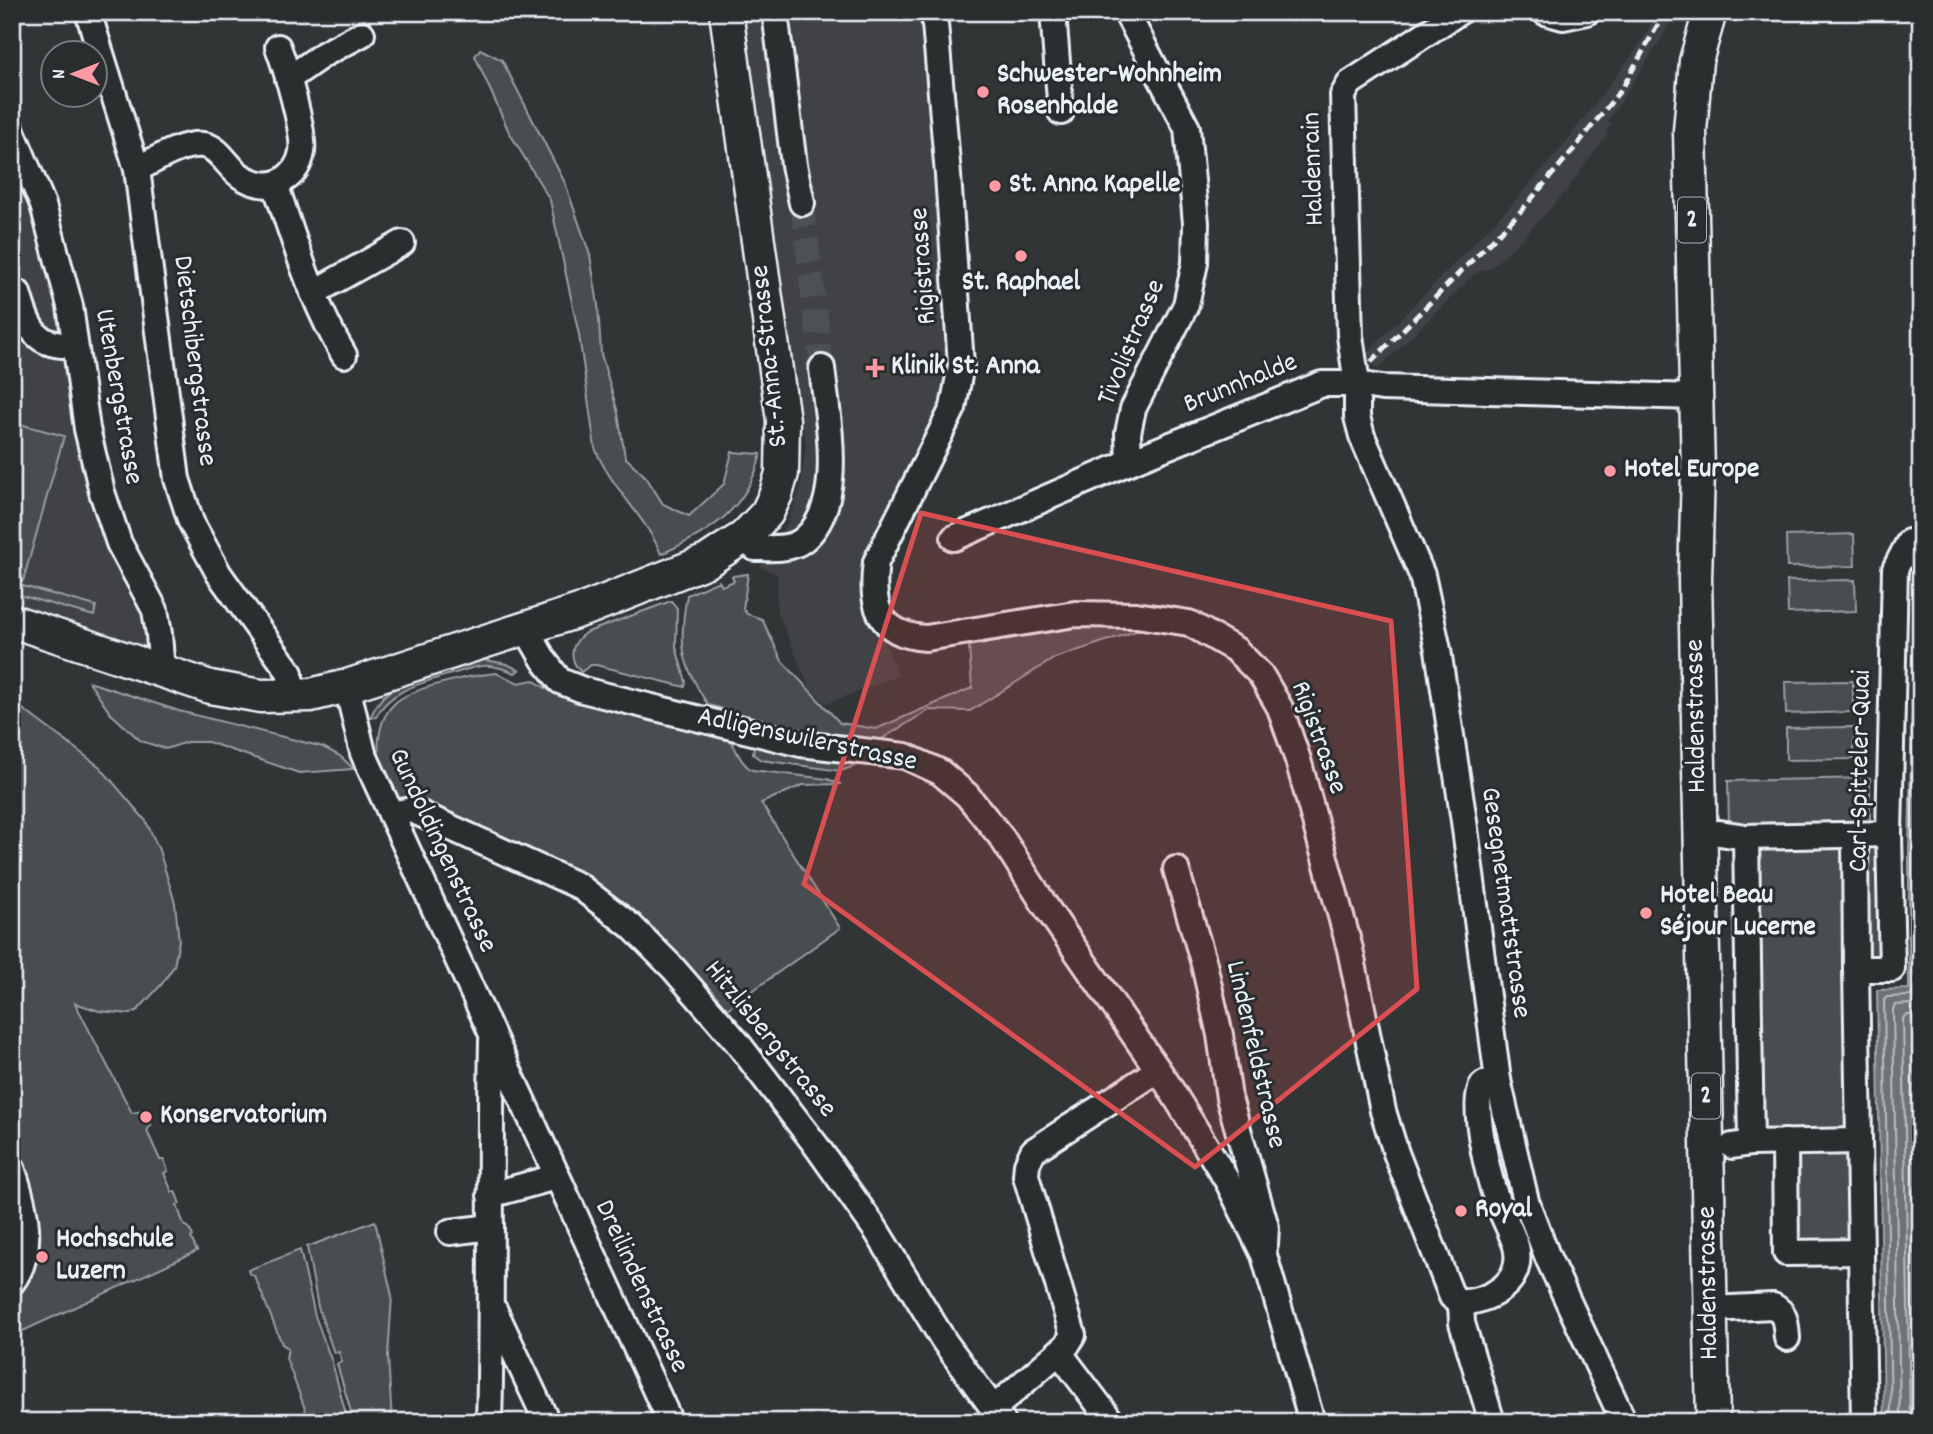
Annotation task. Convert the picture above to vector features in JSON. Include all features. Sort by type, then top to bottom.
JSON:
[{"type":"main road","name":"St.-Anna-Strasse","points":[[526,629],[588,608],[707,561],[744,537],[767,513],[776,494],[782,473],[783,420],[726,12]]},
{"type":"main road","name":"Haldenstrasse","points":[[1703,16],[1690,131],[1698,472],[1695,579],[1713,1422]]},
{"type":"main road","points":[[12,621],[210,687],[261,696],[311,695],[347,687],[526,629]]},
{"type":"street","name":"Dietschibergstrasse","points":[[88,12],[137,169],[177,479],[191,522],[219,575],[290,673],[290,695]]},
{"type":"street","points":[[775,12],[794,164],[802,203]]},
{"type":"street","name":"Rigistrasse","points":[[934,12],[961,365],[953,408],[876,562],[873,586],[875,604],[887,626],[908,637],[926,638],[1075,614],[1136,615],[1189,623],[1236,650],[1261,675],[1280,708],[1298,760],[1350,949],[1383,1111],[1396,1153],[1452,1297],[1461,1303]]},
{"type":"street","points":[[1053,12],[1061,112]]},
{"type":"street","name":"Tivolistrasse","points":[[1126,12],[1187,128],[1196,223],[1192,285],[1186,305],[1133,408],[1128,433],[1129,462]]},
{"type":"street","name":"Haldenrain","points":[[1357,384],[1350,336],[1343,94],[1350,83],[1459,12]]},
{"type":"street","points":[[1545,12],[1563,17],[1587,12]]},
{"type":"street","points":[[288,79],[324,54],[362,34]]},
{"type":"street","points":[[137,169],[180,149],[207,146],[218,152],[242,178],[263,185],[275,184],[293,172],[302,156],[301,136],[278,47]]},
{"type":"street","name":"Utenbergstrasse","points":[[12,131],[43,205],[70,306],[87,429],[102,492],[119,543],[155,610],[162,672]]},
{"type":"street","points":[[275,184],[313,293],[327,326],[344,355]]},
{"type":"street","points":[[313,293],[402,243]]},
{"type":"street","points":[[12,292],[18,293],[31,328],[38,336],[47,343],[75,345]]},
{"type":"street","points":[[744,537],[755,548],[780,548],[802,541],[819,520],[829,493],[831,450],[822,368]]},
{"type":"street","name":"Brunnhalde","points":[[954,538],[1129,462],[1322,384],[1696,397]]},
{"type":"street","name":"Gesegnetmattstrasse","points":[[1357,384],[1359,427],[1422,575],[1438,650],[1466,833],[1497,1080],[1526,1201],[1548,1258],[1624,1422]]},
{"type":"street","name":"Carl-Spitteler-Quai","points":[[1856,969],[1892,969],[1889,834],[1895,569],[1909,542]]},
{"type":"street","name":"Adligenswilerstrasse","points":[[526,629],[560,681],[583,690],[801,744],[905,756],[940,772],[967,794],[1002,838],[1158,1070],[1228,1182],[1264,1255],[1312,1422]]},
{"type":"street","name":"Gundoldingenstrasse","points":[[347,687],[360,747],[492,1037]]},
{"type":"street","name":"Hitzlisbergstrasse","points":[[391,814],[412,810],[579,886],[631,926],[673,968],[737,1042],[815,1144],[876,1230],[944,1341],[998,1415]]},
{"type":"street","points":[[1719,833],[1746,837],[1889,834]]},
{"type":"street","name":"Carl-Spitteler-Quai","points":[[1855,835],[1864,1422]]},
{"type":"street","points":[[1746,837],[1742,1145],[1859,1141]]},
{"type":"street","name":"Lindenfeldstrasse","points":[[1176,869],[1207,976],[1220,1035],[1229,1098],[1266,1227],[1264,1255]]},
{"type":"street","points":[[489,1422],[492,1037]]},
{"type":"street","name":"Dreilindenstrasse","points":[[492,1037],[670,1422]]},
{"type":"street","points":[[998,1415],[1067,1345],[1073,1335],[1057,1247],[1026,1176],[1027,1164],[1033,1151],[1158,1070]]},
{"type":"street","points":[[1492,1422],[1462,1323],[1461,1303],[1473,1302],[1501,1290],[1513,1278],[1518,1259],[1497,1200],[1479,1121],[1481,1087],[1497,1080]]},
{"type":"street","points":[[1785,1142],[1786,1253],[1861,1252]]},
{"type":"street","points":[[12,1168],[23,1199],[27,1233],[24,1258],[12,1282]]},
{"type":"street","points":[[490,1195],[556,1177]]},
{"type":"street","points":[[450,1232],[491,1227]]},
{"type":"street","points":[[492,1304],[547,1422]]},
{"type":"street","points":[[1711,1309],[1779,1308],[1784,1316],[1787,1338]]},
{"type":"street","points":[[1059,1352],[1112,1422]]},
{"type":"highlighted area","points":[[921,513],[1391,621],[1417,989],[1195,1167],[804,884]]},
{"type":"shaded area","name":"Klinik St. Anna","points":[[743,12],[926,12],[952,388],[863,585],[898,676],[827,704],[810,690],[777,611],[777,574],[760,567],[788,522],[800,489],[806,447]]},
{"type":"shaded area","points":[[1657,12],[1676,12],[1608,121],[1612,125],[1606,132],[1608,134],[1566,191],[1523,238],[1491,268],[1476,273],[1378,369],[1364,356],[1514,202],[1561,148],[1639,46]]},
{"type":"shaded area","points":[[480,49],[502,60],[565,183],[590,255],[598,305],[601,354],[618,413],[625,457],[646,477],[663,504],[689,516],[724,484],[732,452],[761,454],[746,490],[724,517],[696,537],[661,554],[646,526],[609,476],[595,448],[579,335],[550,200],[509,132],[475,56]]},
{"type":"shaded area","points":[[12,143],[36,200],[82,423],[147,606],[155,658],[12,612]]},
{"type":"shaded area","points":[[12,422],[64,436],[23,581],[12,578]]},
{"type":"shaded area","points":[[1854,534],[1855,566],[1787,567],[1786,536]]},
{"type":"shaded area","points":[[748,574],[743,609],[747,614],[762,619],[782,661],[840,723],[876,729],[972,688],[969,646],[1082,626],[1154,625],[1055,658],[970,711],[929,710],[880,740],[818,734],[708,705],[692,677],[684,653],[683,640],[687,595],[719,581],[722,586],[734,581],[732,576]]},
{"type":"shaded area","points":[[1855,580],[1856,611],[1788,613],[1787,581]]},
{"type":"shaded area","points":[[12,583],[96,606],[94,616],[12,593]]},
{"type":"shaded area","points":[[671,601],[677,608],[676,647],[685,687],[596,665],[591,665],[581,672],[577,667],[572,652],[576,642],[585,633]]},
{"type":"shaded area","points":[[485,660],[507,664],[519,670],[515,673],[479,666],[429,681],[398,693],[382,707],[376,717],[370,718],[383,697],[399,686],[436,672]]},
{"type":"shaded area","points":[[496,673],[519,683],[533,680],[555,694],[569,699],[726,735],[744,763],[752,770],[827,779],[841,784],[803,785],[761,803],[840,928],[719,1015],[614,906],[402,809],[384,772],[379,753],[380,730],[389,709],[402,698],[428,687]]},
{"type":"shaded area","points":[[1853,681],[1853,712],[1786,714],[1785,682]]},
{"type":"shaded area","points":[[89,682],[179,711],[323,747],[340,756],[354,769],[299,773],[208,742],[187,742],[166,749],[141,741],[110,713]]},
{"type":"shaded area","points":[[12,701],[100,767],[146,821],[159,850],[175,903],[179,941],[174,966],[162,984],[138,1010],[130,1014],[99,1011],[75,1003],[132,1113],[143,1111],[151,1118],[147,1131],[160,1160],[164,1160],[168,1171],[164,1173],[172,1192],[175,1191],[184,1225],[193,1236],[191,1238],[197,1251],[12,1336]]},
{"type":"shaded area","points":[[1854,727],[1854,759],[1786,760],[1786,728]]},
{"type":"shaded area","points":[[759,743],[871,760],[841,771],[761,760],[753,754],[754,747]]},
{"type":"shaded area","points":[[1870,778],[1870,828],[1729,829],[1728,781]]},
{"type":"shaded area","points":[[1889,834],[1892,969],[1856,969],[1861,1252],[1786,1253],[1785,1143],[1751,1143],[1746,837]]},
{"type":"shaded area","points":[[375,1221],[392,1296],[388,1356],[392,1422],[354,1422],[337,1364],[342,1362],[339,1352],[334,1353],[318,1307],[307,1247]]},
{"type":"shaded area","points":[[300,1250],[315,1316],[332,1362],[348,1422],[310,1422],[286,1358],[288,1348],[282,1344],[257,1282],[248,1270]]},
{"type":"water","points":[[1915,577],[1921,577],[1921,1422],[1884,1422],[1877,990],[1909,989]]},
{"type":"tunnel","points":[[802,203],[822,368]]},
{"type":"railway","points":[[1371,362],[1521,211],[1574,149],[1623,87],[1665,12]]},
{"type":"place","name":"Schwester-Wohnheim Rosenhalde","points":[[983,92]]},
{"type":"place","name":"St. Anna Kapelle","points":[[995,186]]},
{"type":"place","name":"St. Raphael","points":[[1021,256]]},
{"type":"place","name":"Klinik St. Anna","points":[[875,368]]},
{"type":"place","name":"Hotel Europe","points":[[1610,471]]},
{"type":"place","name":"Hotel Beau Séjour Lucerne","points":[[1646,913]]},
{"type":"place","name":"Konservatorium","points":[[146,1117]]},
{"type":"place","name":"Royal","points":[[1461,1211]]},
{"type":"place","name":"Hochschule Luzern","points":[[42,1257]]}]
